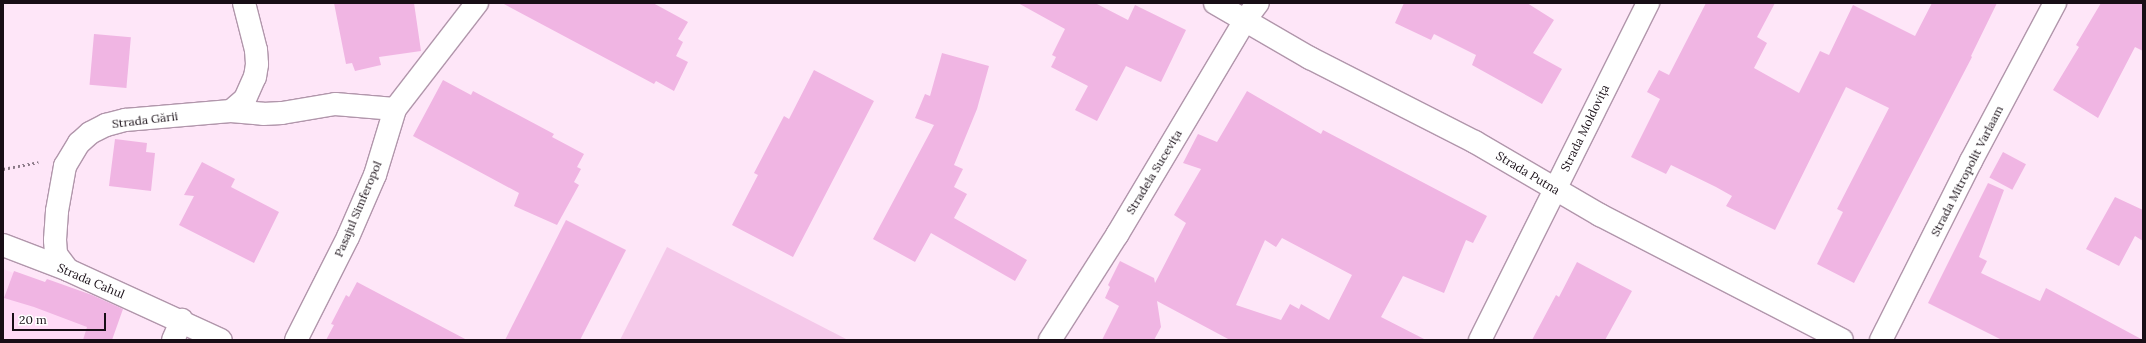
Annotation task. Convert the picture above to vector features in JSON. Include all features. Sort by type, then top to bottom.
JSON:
[{"type":"street","points":[[231,111],[245,99],[255,77],[257,64],[256,50],[244,3]]},
{"type":"street","name":"Pasajul Simferopol","points":[[296,340],[348,237],[372,182],[395,109],[477,3]]},
{"type":"street","name":"Strada Putna","points":[[1215,3],[1251,11],[1310,58],[1475,142],[1600,215],[1842,340]]},
{"type":"street","name":"Strada Moldovița","points":[[1480,340],[1648,3]]},
{"type":"street","name":"Strada Mitropolit Varlaam","points":[[1881,340],[1971,161],[2055,3]]},
{"type":"street","name":"Stradela Sucevița","points":[[1050,340],[1117,234],[1251,11]]},
{"type":"street","name":"Strada Gării","points":[[68,270],[56,254],[57,211],[65,166],[79,143],[90,133],[106,125],[125,120],[231,111],[270,114],[335,104],[395,109]]},
{"type":"street","name":"Strada Cahul","points":[[3,245],[68,270],[182,320],[221,340]]},
{"type":"street","points":[[173,340],[182,320]]},
{"type":"shaded area","points":[[667,247],[848,340],[620,340]]},
{"type":"shaded area","points":[[3,269],[116,312],[110,340],[3,340]]},
{"type":"building","points":[[334,3],[414,3],[421,51],[379,57],[381,65],[355,71],[352,63],[346,64]]},
{"type":"building","points":[[502,3],[653,3],[688,22],[678,39],[683,42],[676,56],[688,62],[674,91],[656,81],[654,84]]},
{"type":"building","points":[[1018,3],[1095,3],[1128,20],[1135,5],[1186,30],[1161,82],[1126,66],[1097,121],[1075,110],[1088,86],[1051,67],[1056,57],[1052,55],[1065,29]]},
{"type":"building","points":[[1404,3],[1527,3],[1554,20],[1533,53],[1562,69],[1542,104],[1472,65],[1476,55],[1434,34],[1431,40],[1395,23]]},
{"type":"building","points":[[1706,3],[1775,3],[1757,37],[1767,43],[1754,68],[1799,93],[1820,51],[1829,55],[1853,5],[1915,36],[1932,3],[1997,3],[1971,56],[1972,57],[1854,283],[1817,264],[1843,212],[1837,209],[1889,108],[1846,87],[1775,230],[1726,206],[1732,196],[1716,187],[1671,165],[1666,174],[1631,157],[1660,99],[1647,92],[1659,70],[1669,75]]},
{"type":"building","points":[[2101,3],[2143,3],[2143,51],[2135,47],[2098,118],[2053,90],[2079,47],[2076,45]]},
{"type":"building","points":[[94,34],[131,37],[126,88],[90,85]]},
{"type":"building","points":[[942,53],[989,66],[977,109],[954,165],[963,169],[954,187],[967,194],[954,218],[1027,260],[1015,281],[931,233],[915,262],[873,239],[934,125],[915,118],[925,94],[930,96]]},
{"type":"building","points":[[814,70],[874,101],[793,257],[732,225],[758,175],[754,173],[784,116],[789,119]]},
{"type":"building","points":[[443,80],[471,95],[473,91],[554,134],[552,137],[584,154],[577,167],[581,169],[574,182],[579,185],[557,225],[514,206],[519,193],[413,136]]},
{"type":"building","points":[[1247,91],[1321,134],[1323,130],[1487,216],[1473,243],[1466,240],[1444,293],[1403,276],[1381,317],[1426,340],[1230,340],[1157,301],[1161,327],[1154,340],[1102,340],[1119,306],[1105,298],[1110,287],[1108,285],[1120,261],[1154,278],[1155,283],[1186,223],[1174,215],[1201,169],[1183,163],[1198,134],[1217,142]],"holes":[[[1282,238],[1352,275],[1329,320],[1301,304],[1299,309],[1290,304],[1281,320],[1236,305],[1265,240],[1276,247]]]},
{"type":"building","points":[[115,139],[147,143],[146,152],[155,153],[151,191],[109,186]]},
{"type":"building","points":[[2003,152],[2026,164],[2012,190],[1989,178]]},
{"type":"building","points":[[202,162],[235,179],[231,187],[279,212],[254,263],[179,225],[194,196],[184,195]]},
{"type":"building","points":[[1988,183],[2004,190],[1979,257],[1987,261],[1981,273],[2040,301],[2046,288],[2143,340],[2002,340],[1928,303]]},
{"type":"building","points":[[2115,197],[2143,210],[2143,241],[2135,236],[2119,266],[2086,249]]},
{"type":"building","points":[[566,220],[626,250],[580,340],[505,340]]},
{"type":"building","points":[[1577,262],[1632,291],[1605,340],[1532,340],[1556,295],[1559,297]]},
{"type":"building","points":[[14,271],[45,282],[47,279],[92,295],[123,309],[112,340],[83,340],[87,327],[34,307],[4,298]]},
{"type":"building","points":[[357,282],[467,340],[326,340],[334,325],[331,324],[346,295],[349,297]]}]
